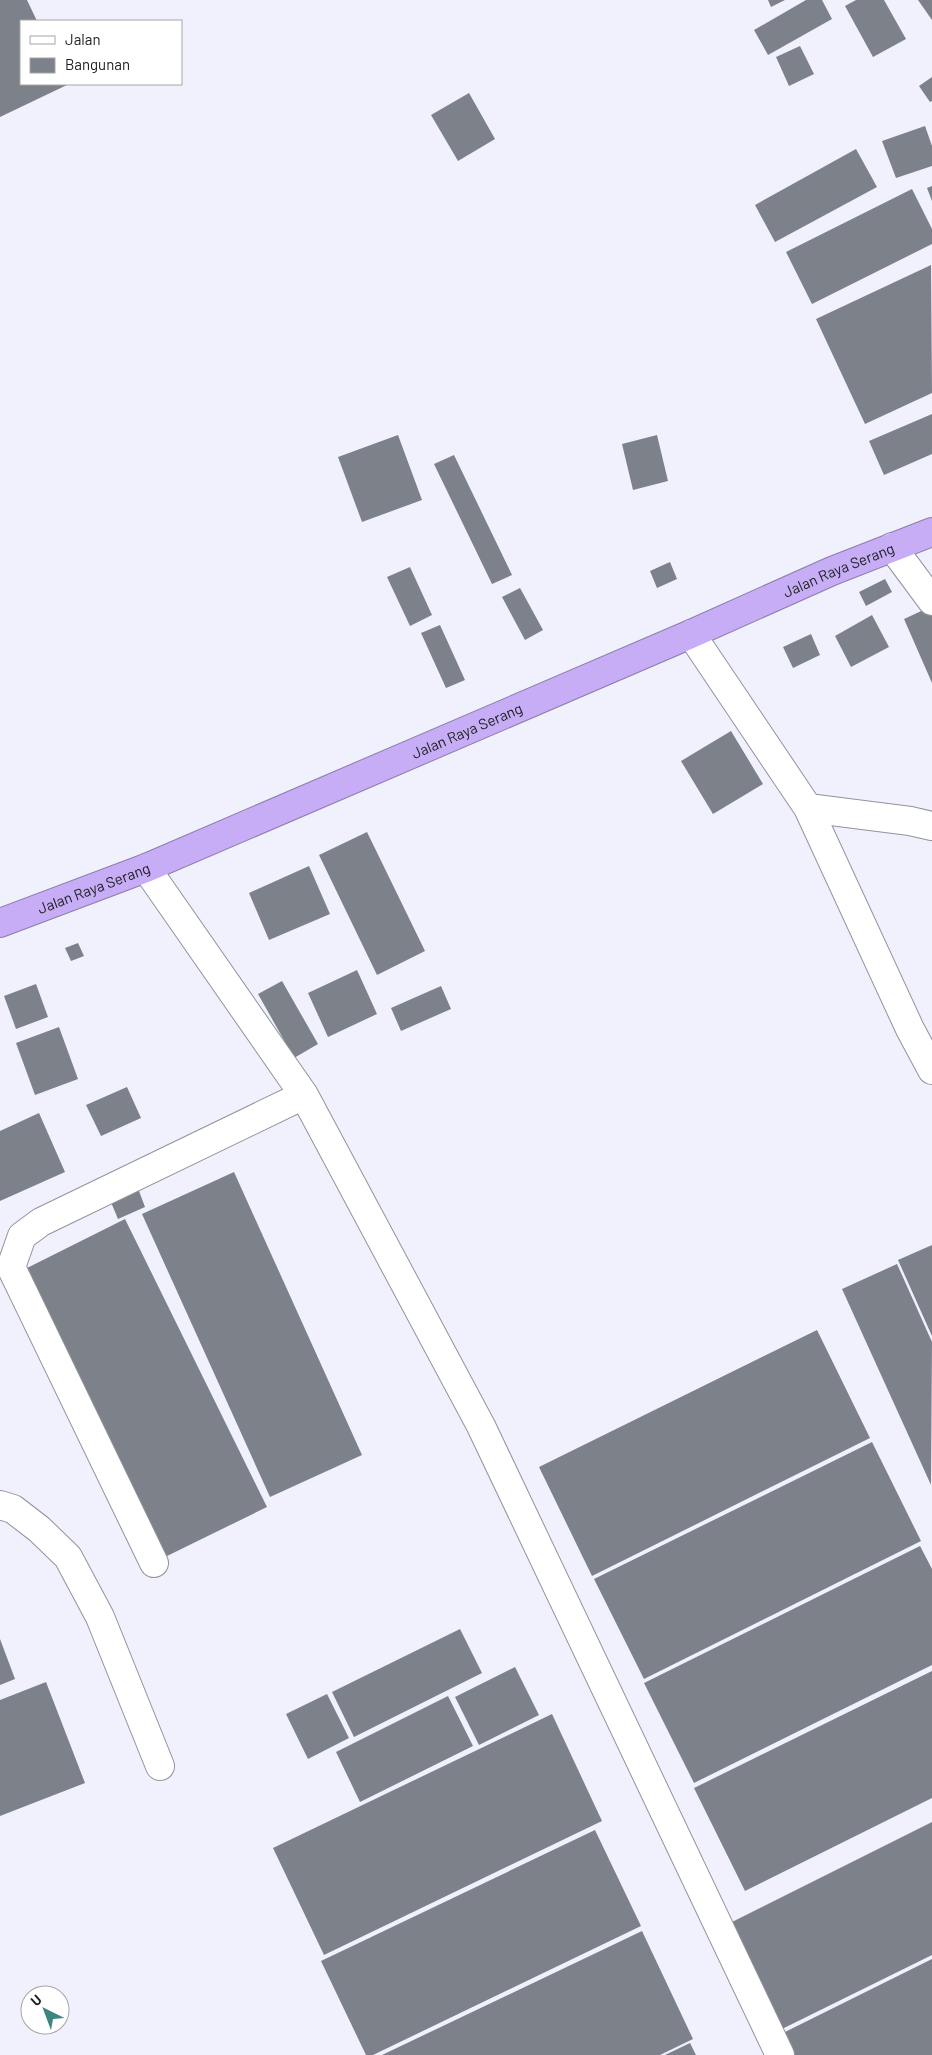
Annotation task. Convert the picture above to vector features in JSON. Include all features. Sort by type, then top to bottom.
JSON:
[{"type":"highway","name":"Jalan Raya Serang","points":[[0,923],[146,868],[691,634],[832,571],[932,532]]},
{"type":"street","points":[[892,547],[932,601]]},
{"type":"street","points":[[691,634],[808,808],[910,1029],[932,1070]]},
{"type":"street","points":[[808,808],[910,821],[932,826]]},
{"type":"street","points":[[146,868],[304,1095],[481,1426],[780,2055]]},
{"type":"street","points":[[154,1563],[11,1267],[22,1236],[41,1222],[304,1095]]},
{"type":"street","points":[[0,1505],[13,1509],[39,1529],[68,1557],[100,1617],[160,1766]]},
{"type":"building","points":[[0,0],[27,0],[37,20],[20,20],[20,85],[67,85],[0,117]]},
{"type":"building","points":[[768,0],[785,0],[771,7]]},
{"type":"building","points":[[806,0],[822,0],[832,19],[768,55],[754,30]]},
{"type":"building","points":[[856,0],[884,0],[906,39],[873,57],[845,6]]},
{"type":"building","points":[[918,0],[932,0],[932,20]]},
{"type":"building","points":[[800,46],[814,74],[789,86],[776,57]]},
{"type":"building","points":[[932,77],[932,101],[930,102],[919,86]]},
{"type":"building","points":[[469,93],[495,139],[458,161],[431,115]]},
{"type":"building","points":[[925,126],[932,146],[932,166],[896,178],[882,141]]},
{"type":"building","points":[[856,149],[877,187],[775,242],[755,205]]},
{"type":"building","points":[[932,186],[932,201],[927,188]]},
{"type":"building","points":[[912,189],[932,229],[932,244],[812,304],[786,252]]},
{"type":"building","points":[[931,265],[932,393],[865,424],[816,319]]},
{"type":"building","points":[[932,414],[932,454],[884,475],[869,441]]},
{"type":"building","points":[[398,435],[422,500],[362,522],[338,457]]},
{"type":"building","points":[[657,435],[668,481],[633,490],[622,444]]},
{"type":"building","points":[[454,455],[512,575],[492,584],[434,464]]},
{"type":"building","points":[[670,562],[677,579],[657,588],[650,571]]},
{"type":"building","points":[[410,567],[432,615],[410,626],[387,577]]},
{"type":"building","points":[[885,579],[892,592],[866,606],[859,592]]},
{"type":"building","points":[[520,588],[543,630],[525,640],[502,597]]},
{"type":"building","points":[[932,606],[932,683],[904,619]]},
{"type":"building","points":[[872,615],[889,647],[851,667],[835,636]]},
{"type":"building","points":[[440,625],[465,680],[446,688],[421,633]]},
{"type":"building","points":[[811,634],[820,655],[793,668],[783,647]]},
{"type":"building","points":[[731,731],[763,784],[713,814],[681,761]]},
{"type":"building","points":[[367,832],[425,951],[377,975],[319,855]]},
{"type":"building","points":[[309,866],[330,914],[269,940],[249,893]]},
{"type":"building","points":[[78,943],[84,956],[71,961],[65,948]]},
{"type":"building","points":[[357,970],[377,1014],[328,1037],[308,993]]},
{"type":"building","points":[[282,981],[318,1044],[294,1058],[258,994]]},
{"type":"building","points":[[36,984],[48,1017],[16,1029],[4,996]]},
{"type":"building","points":[[441,986],[451,1009],[401,1031],[391,1008]]},
{"type":"building","points":[[59,1027],[78,1079],[35,1095],[16,1043]]},
{"type":"building","points":[[127,1087],[141,1118],[101,1136],[86,1105]]},
{"type":"building","points":[[39,1113],[65,1172],[0,1201],[0,1131]]},
{"type":"building","points":[[234,1172],[362,1455],[270,1497],[142,1214]]},
{"type":"building","points":[[136,1183],[145,1207],[118,1219],[108,1195]]},
{"type":"building","points":[[125,1219],[267,1507],[165,1557],[23,1270]]},
{"type":"building","points":[[932,1245],[932,1336],[898,1260]]},
{"type":"building","points":[[897,1264],[932,1342],[931,1485],[842,1289]]},
{"type":"building","points":[[817,1330],[870,1438],[592,1576],[539,1467]]},
{"type":"building","points":[[872,1442],[921,1541],[644,1679],[594,1579]]},
{"type":"building","points":[[920,1546],[932,1569],[932,1665],[694,1783],[644,1683]]},
{"type":"building","points":[[460,1629],[482,1673],[354,1737],[332,1692]]},
{"type":"building","points":[[0,1639],[15,1679],[0,1685]]},
{"type":"building","points":[[515,1667],[539,1715],[479,1745],[455,1697]]},
{"type":"building","points":[[932,1671],[932,1798],[745,1891],[694,1788]]},
{"type":"building","points":[[46,1682],[85,1783],[0,1816],[0,1700]]},
{"type":"building","points":[[327,1694],[349,1738],[308,1759],[286,1714]]},
{"type":"building","points":[[448,1696],[473,1746],[360,1802],[336,1752]]},
{"type":"building","points":[[552,1714],[602,1821],[324,1955],[273,1848]]},
{"type":"building","points":[[932,1822],[932,1955],[782,2029],[730,1923]]},
{"type":"building","points":[[595,1830],[641,1926],[373,2055],[366,2055],[321,1961]]},
{"type":"building","points":[[642,1931],[693,2039],[660,2055],[382,2055]]},
{"type":"building","points":[[932,1959],[932,2055],[793,2055],[783,2033]]},
{"type":"building","points":[[690,2043],[696,2055],[665,2055]]}]
